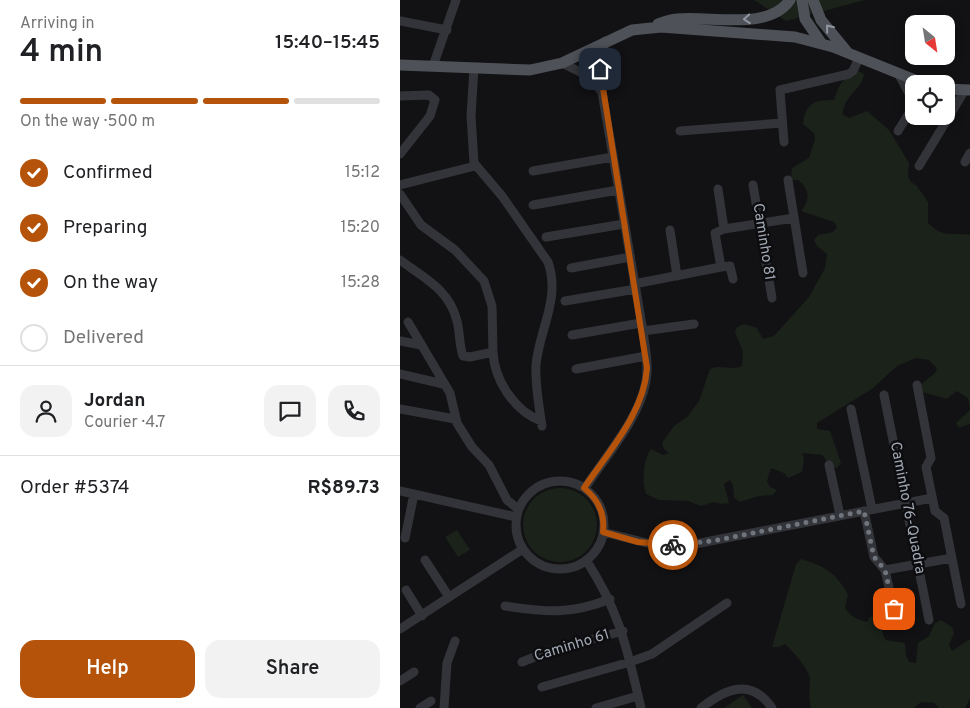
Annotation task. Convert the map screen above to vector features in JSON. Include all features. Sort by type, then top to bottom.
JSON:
[{"type":"main road","points":[[400,65],[530,70],[562,63],[605,41],[632,30],[676,19],[744,20],[760,18],[780,9],[790,0]]},
{"type":"main road","points":[[802,0],[805,20],[822,44]]},
{"type":"main road","points":[[814,0],[821,20],[854,56]]},
{"type":"main road","points":[[647,27],[774,34],[795,37],[822,44],[905,76]]},
{"type":"street","points":[[433,66],[456,0]]},
{"type":"street","points":[[400,20],[446,30]]},
{"type":"street","points":[[584,488],[638,405],[646,380],[646,356],[642,327],[602,92],[600,69],[605,41]]},
{"type":"street","points":[[784,142],[780,90],[850,74],[853,71],[854,56]]},
{"type":"street","points":[[562,63],[588,76],[602,92]]},
{"type":"street","points":[[400,194],[421,225],[455,250],[484,280],[492,306],[495,365],[502,385],[528,414],[542,424],[536,364],[550,306],[550,271],[548,262],[502,196],[475,166],[471,116],[474,68]]},
{"type":"street","points":[[588,76],[600,69]]},
{"type":"street","points":[[898,73],[905,87]]},
{"type":"street","points":[[919,166],[967,90]]},
{"type":"street","points":[[400,96],[429,95],[435,100],[430,116],[400,154]]},
{"type":"street","points":[[898,131],[905,119]]},
{"type":"street","points":[[680,130],[782,123]]},
{"type":"street","points":[[965,162],[970,154]]},
{"type":"street","points":[[533,171],[613,157]]},
{"type":"street","points":[[400,185],[475,166]]},
{"type":"street","points":[[788,180],[803,273]]},
{"type":"street","name":"Caminho 81","points":[[753,185],[772,298]]},
{"type":"street","points":[[533,205],[618,190]]},
{"type":"street","points":[[718,190],[724,229]]},
{"type":"street","points":[[721,267],[715,233],[724,229],[794,218]]},
{"type":"street","points":[[546,237],[624,224]]},
{"type":"street","points":[[670,230],[677,276]]},
{"type":"street","points":[[570,268],[630,258]]},
{"type":"street","points":[[400,260],[435,284],[445,295],[457,320],[463,356],[470,357],[493,352]]},
{"type":"street","points":[[565,301],[721,267],[730,266],[733,279]]},
{"type":"street","points":[[408,322],[452,397],[455,419],[472,447],[489,465],[507,500],[517,513]]},
{"type":"street","points":[[572,335],[642,327],[694,324]]},
{"type":"street","points":[[400,341],[421,345]]},
{"type":"street","points":[[576,369],[646,356]]},
{"type":"street","points":[[400,374],[443,384]]},
{"type":"street","points":[[917,386],[931,458],[926,467],[934,511],[944,518],[960,604]]},
{"type":"street","name":"Caminho 76-Quadra","points":[[884,395],[929,620]]},
{"type":"street","points":[[400,409],[455,419]]},
{"type":"street","points":[[851,409],[874,557],[885,570],[894,609]]},
{"type":"street","points":[[829,465],[840,515]]},
{"type":"street","points":[[563,480],[584,488],[600,506],[604,524],[597,548],[586,560],[565,568],[554,568],[537,563],[523,549],[516,534],[517,513],[532,490],[547,483],[563,480]]},
{"type":"street","points":[[400,491],[517,513]]},
{"type":"street","points":[[405,538],[414,494]]},
{"type":"street","points":[[603,532],[650,544],[695,544],[932,498]]},
{"type":"street","points":[[400,629],[523,549]]},
{"type":"street","points":[[885,570],[952,558]]},
{"type":"street","points":[[425,560],[449,597]]},
{"type":"street","points":[[586,560],[610,599],[623,631],[641,708]]},
{"type":"street","points":[[406,590],[422,616]]},
{"type":"street","points":[[505,606],[544,612],[572,611],[610,599]]},
{"type":"street","points":[[542,687],[630,662],[664,648],[727,603]]},
{"type":"street","name":"Caminho 61","points":[[522,662],[552,650],[623,631]]},
{"type":"street","points":[[444,708],[447,663],[455,641]]},
{"type":"street","points":[[400,681],[414,672]]},
{"type":"street","points":[[701,708],[715,698],[740,688],[758,693],[772,708]]},
{"type":"street","points":[[596,708],[638,696]]},
{"type":"street","points":[[420,708],[431,701]]},
{"type":"shaded area","points":[[754,0],[865,0],[786,21]]},
{"type":"shaded area","points":[[858,71],[864,74],[862,80],[846,103],[843,115],[849,118],[867,111],[889,130],[909,163],[908,176],[911,182],[917,186],[928,202],[928,223],[943,233],[970,235],[970,410],[968,398],[957,391],[947,399],[922,392],[919,386],[935,373],[937,368],[929,360],[916,358],[897,366],[872,389],[817,423],[817,429],[830,431],[841,463],[837,468],[831,466],[822,455],[802,453],[804,458],[802,472],[788,478],[784,473],[771,468],[767,481],[770,487],[777,490],[773,495],[759,496],[740,502],[734,498],[733,486],[730,480],[724,484],[729,503],[721,504],[714,502],[701,506],[688,501],[659,500],[646,494],[644,471],[648,453],[651,449],[663,455],[669,453],[664,449],[662,443],[674,426],[687,417],[699,401],[710,369],[742,366],[743,351],[735,333],[737,327],[744,324],[757,328],[763,339],[774,336],[809,297],[825,268],[827,254],[817,246],[814,240],[818,235],[833,232],[837,227],[834,222],[801,211],[806,202],[807,194],[805,187],[798,180],[791,180],[792,168],[809,158],[815,139],[814,133],[803,124],[806,111],[816,102],[834,100],[842,82],[849,75]]},
{"type":"shaded area","points":[[970,410],[970,424],[959,428],[956,423]]},
{"type":"shaded area","points":[[560,488],[574,491],[586,499],[594,511],[597,525],[594,539],[586,551],[574,559],[560,562],[546,559],[534,551],[526,539],[523,525],[526,511],[534,499],[546,491]]},
{"type":"shaded area","points":[[457,530],[470,550],[458,557],[445,537]]},
{"type":"shaded area","points":[[801,559],[817,565],[834,575],[848,594],[845,608],[852,616],[867,622],[870,617],[877,616],[886,640],[905,643],[906,656],[909,662],[916,663],[918,643],[929,636],[935,623],[941,620],[952,627],[954,633],[949,645],[952,651],[970,639],[970,699],[965,708],[939,708],[934,703],[921,702],[914,708],[811,708],[809,697],[810,680],[804,665],[785,644],[779,647],[772,647],[796,564]]},
{"type":"shaded area","points":[[743,695],[752,708],[724,708]]},
{"type":"way so far","points":[[673,545],[712,541],[864,511],[874,557],[885,570],[894,609]]},
{"type":"route","points":[[600,69],[618,190],[643,331],[647,368],[643,394],[638,405],[584,488],[591,493],[600,506],[603,514],[603,532],[638,542],[673,545]]}]
